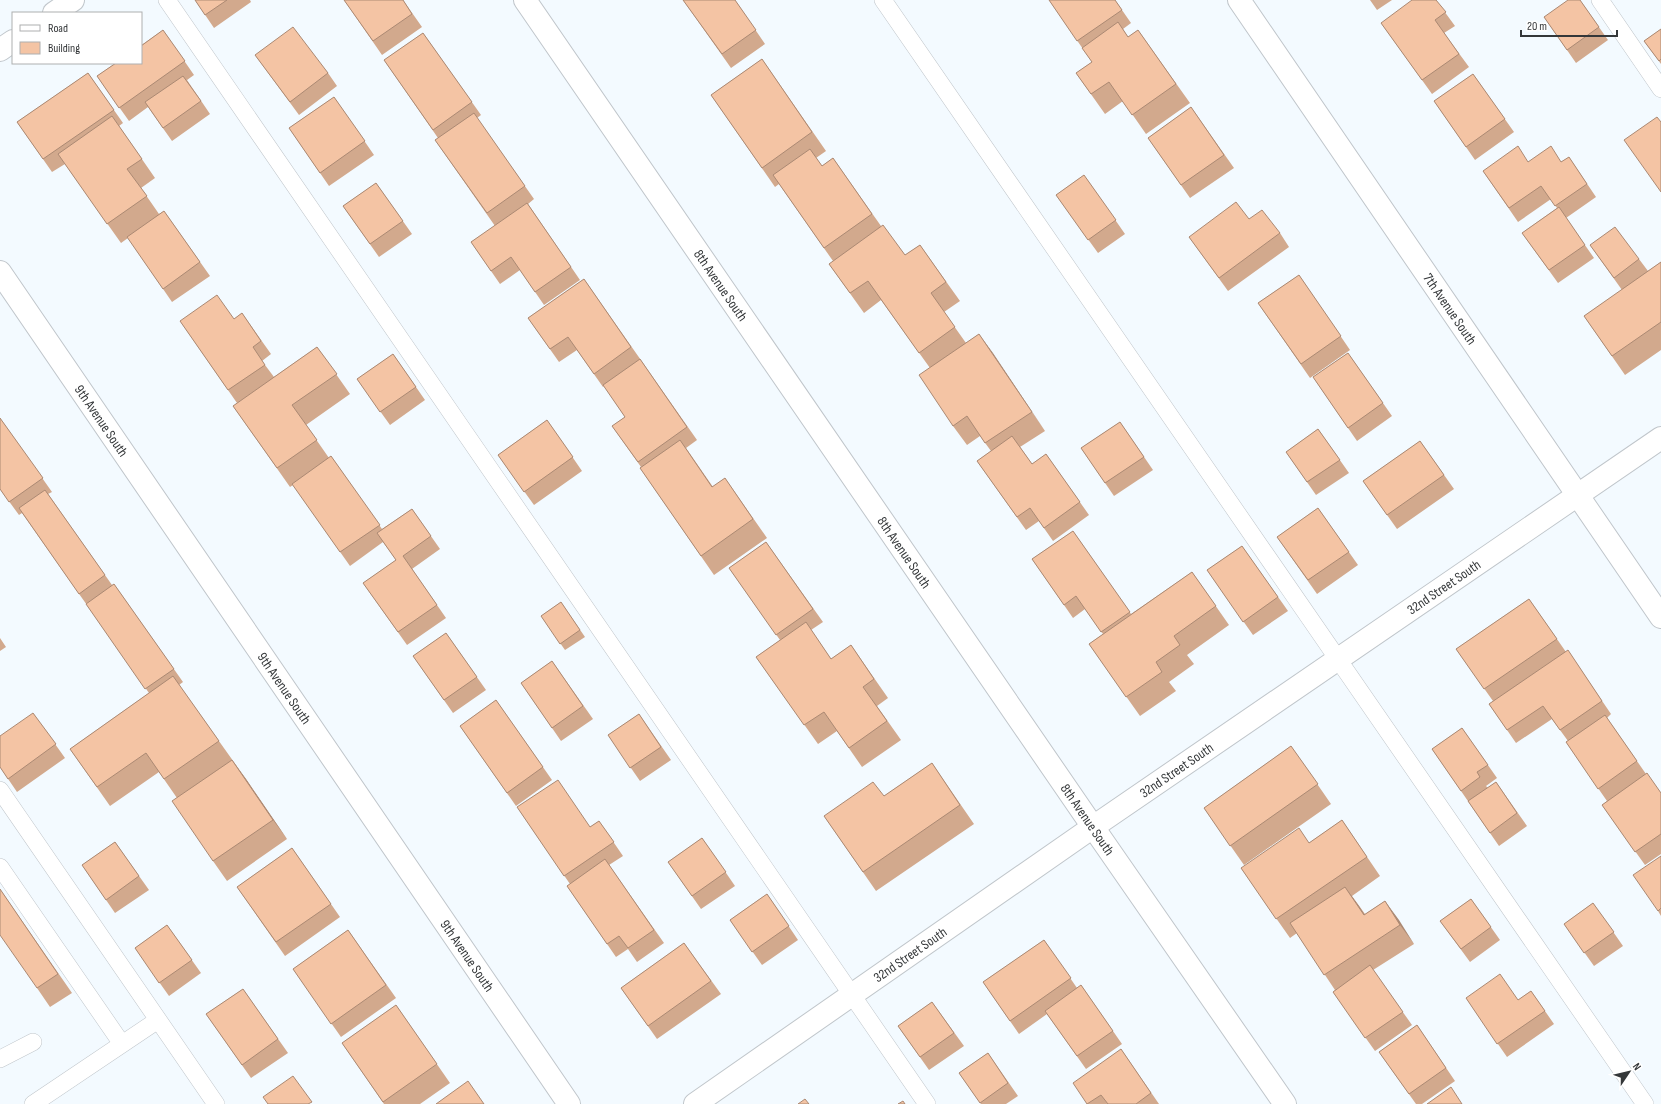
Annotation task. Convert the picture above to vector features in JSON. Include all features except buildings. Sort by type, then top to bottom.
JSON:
[{"type":"street","points":[[55,12],[73,0]]},
{"type":"street","name":"8th Avenue South","points":[[525,0],[1285,1104]]},
{"type":"street","name":"7th Avenue South","points":[[1239,0],[1661,617]]},
{"type":"street","points":[[0,50],[12,42]]},
{"type":"street","name":"9th Avenue South","points":[[0,272],[569,1104]]},
{"type":"street","name":"32nd Street South","points":[[694,1104],[1093,827],[1661,438]]},
{"type":"lane","points":[[167,0],[927,1104]]},
{"type":"lane","points":[[884,0],[1645,1104]]},
{"type":"lane","points":[[1600,0],[1661,89]]},
{"type":"lane","points":[[0,790],[216,1104]]},
{"type":"lane","points":[[0,867],[122,1044]]},
{"type":"lane","points":[[33,1104],[158,1020]]},
{"type":"lane","points":[[0,1059],[33,1042]]}]
